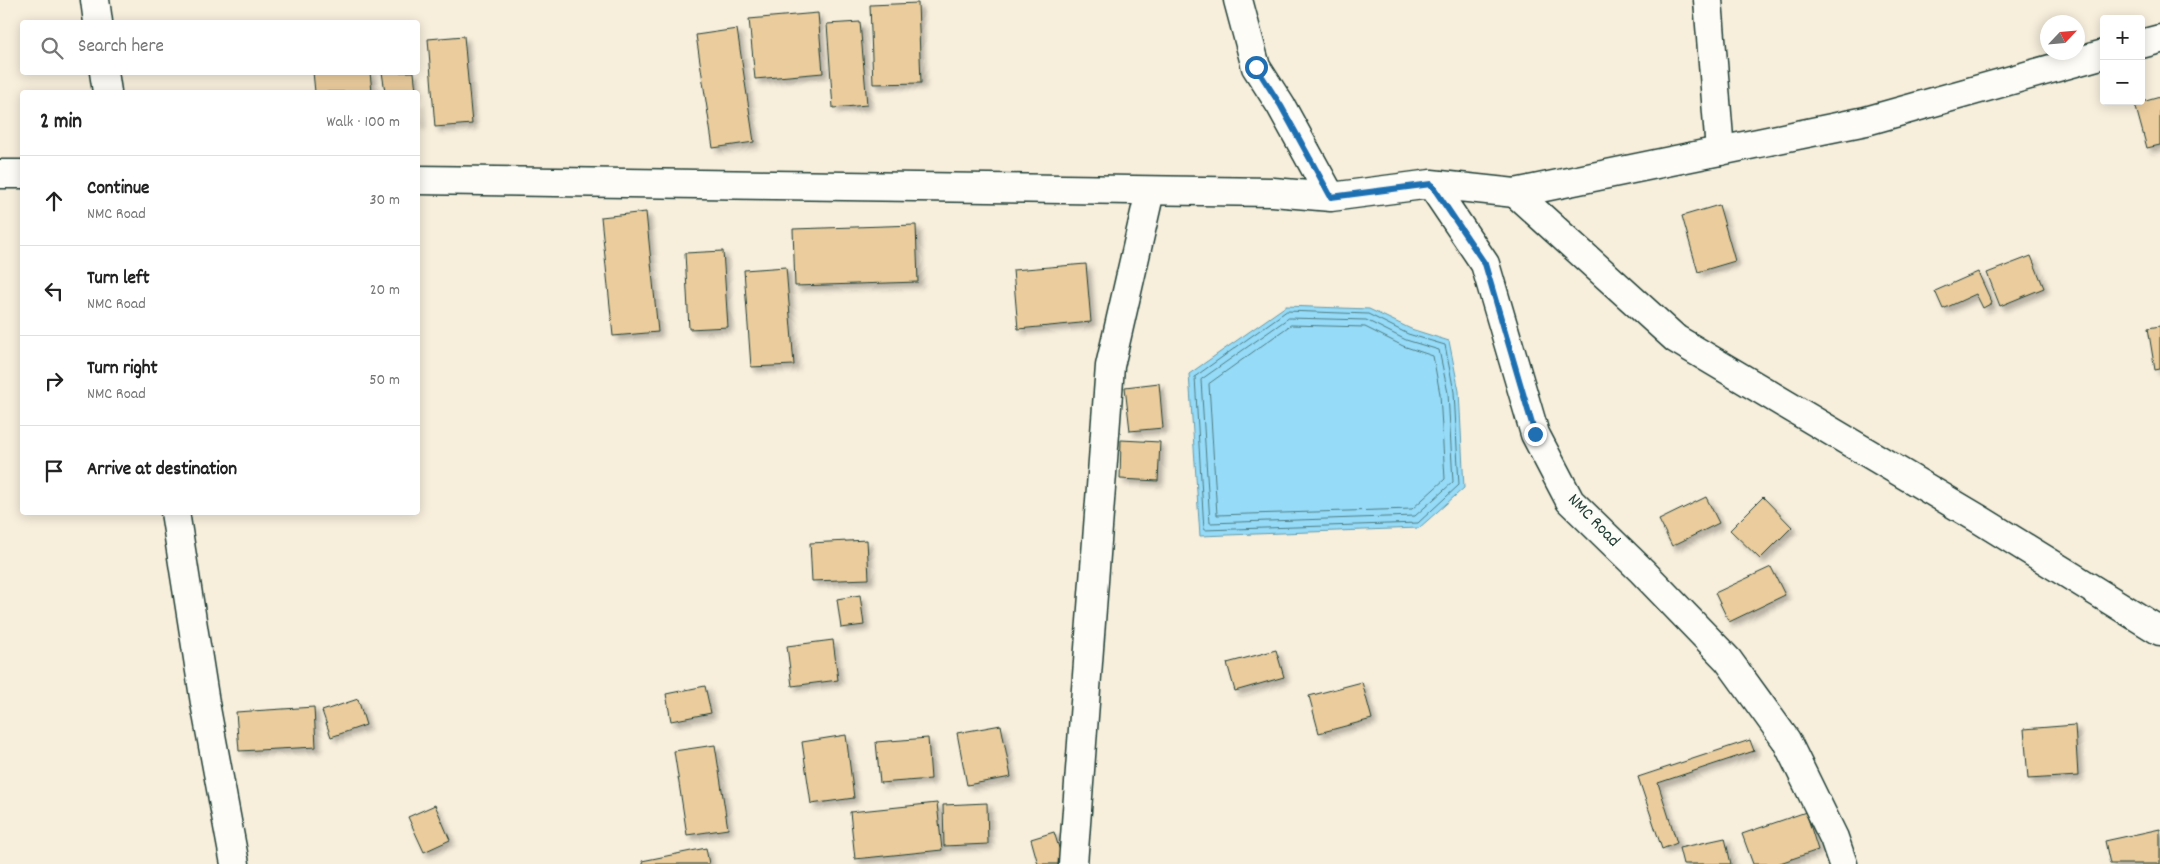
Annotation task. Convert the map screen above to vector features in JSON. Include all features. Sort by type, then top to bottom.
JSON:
[{"type":"street","points":[[95,0],[98,20]]},
{"type":"street","points":[[1238,0],[1256,67],[1281,106],[1331,197]]},
{"type":"street","points":[[1708,0],[1720,151]]},
{"type":"street","points":[[2145,43],[2160,39]]},
{"type":"street","points":[[420,180],[1274,192],[1331,197],[1431,184],[1515,193],[1866,121],[2100,55]]},
{"type":"street","points":[[104,75],[107,90]]},
{"type":"street","points":[[0,174],[20,174]]},
{"type":"street","name":"NMC Road","points":[[1431,184],[1485,264],[1535,434],[1570,502],[1642,571],[1728,660],[1786,740],[1834,838],[1843,864]]},
{"type":"street","points":[[1074,864],[1110,366],[1150,191]]},
{"type":"street","points":[[1515,193],[1676,339],[1979,519],[2160,631]]},
{"type":"street","points":[[175,515],[205,703],[235,864]]},
{"type":"water","points":[[1286,306],[1369,309],[1411,329],[1449,341],[1459,391],[1464,488],[1419,528],[1200,536],[1189,374]]},
{"type":"building","points":[[918,3],[921,83],[873,84],[870,5]]},
{"type":"building","points":[[818,13],[823,73],[755,79],[749,19]]},
{"type":"building","points":[[860,22],[867,105],[833,108],[827,24]]},
{"type":"building","points":[[737,29],[754,142],[713,148],[696,35]]},
{"type":"building","points":[[464,36],[472,124],[435,127],[428,39]]},
{"type":"building","points":[[313,75],[370,75],[372,90],[315,90]]},
{"type":"building","points":[[382,75],[414,75],[416,90],[385,90]]},
{"type":"building","points":[[2160,97],[2160,145],[2147,148],[2135,105],[2145,105],[2145,101]]},
{"type":"building","points":[[1719,205],[1735,261],[1698,272],[1682,216]]},
{"type":"building","points":[[646,212],[658,332],[613,336],[601,217]]},
{"type":"building","points":[[916,225],[918,282],[795,286],[793,229]]},
{"type":"building","points":[[723,251],[728,327],[689,329],[685,253]]},
{"type":"building","points":[[2031,256],[2044,288],[2000,306],[1987,273]]},
{"type":"building","points":[[1086,264],[1091,322],[1018,329],[1013,270]]},
{"type":"building","points":[[786,267],[794,365],[751,367],[744,270]]},
{"type":"building","points":[[1978,272],[1992,303],[1983,308],[1976,294],[1943,309],[1935,291]]},
{"type":"building","points":[[2160,326],[2160,369],[2155,370],[2148,328]]},
{"type":"building","points":[[1159,383],[1163,428],[1130,431],[1125,387]]},
{"type":"building","points":[[1121,440],[1160,442],[1158,481],[1120,479]]},
{"type":"building","points":[[1706,497],[1719,523],[1672,546],[1659,520]]},
{"type":"building","points":[[1763,497],[1792,527],[1760,559],[1730,530]]},
{"type":"building","points":[[867,540],[869,579],[812,581],[810,543]]},
{"type":"building","points":[[1771,567],[1785,595],[1729,622],[1715,593]]},
{"type":"building","points":[[860,595],[864,625],[841,628],[837,599]]},
{"type":"building","points":[[833,640],[838,680],[792,686],[787,646]]},
{"type":"building","points":[[1276,650],[1284,677],[1235,691],[1227,663]]},
{"type":"building","points":[[1362,682],[1372,719],[1319,733],[1309,696]]},
{"type":"building","points":[[705,686],[711,713],[671,721],[666,694]]},
{"type":"building","points":[[358,699],[366,725],[331,737],[322,711]]},
{"type":"building","points":[[314,707],[316,747],[239,751],[236,712]]},
{"type":"building","points":[[1001,725],[1011,777],[967,785],[957,733]]},
{"type":"building","points":[[2075,725],[2078,776],[2028,779],[2024,729]]},
{"type":"building","points":[[846,735],[854,798],[811,804],[802,742]]},
{"type":"building","points":[[928,738],[931,779],[880,783],[876,742]]},
{"type":"building","points":[[1750,740],[1754,751],[1658,783],[1677,843],[1662,849],[1638,777]]},
{"type":"building","points":[[715,745],[728,829],[687,835],[674,751]]},
{"type":"building","points":[[937,803],[942,850],[855,859],[850,812]]},
{"type":"building","points":[[987,803],[988,844],[944,846],[943,805]]},
{"type":"building","points":[[435,805],[450,840],[424,852],[408,817]]},
{"type":"building","points":[[1806,812],[1818,850],[1777,864],[1753,864],[1742,834]]},
{"type":"building","points":[[2160,829],[2160,864],[2110,864],[2105,841]]},
{"type":"building","points":[[1054,832],[1064,864],[1038,864],[1031,839]]},
{"type":"building","points":[[1725,838],[1731,864],[1683,864],[1679,848]]},
{"type":"building","points":[[706,848],[709,864],[643,864],[642,861]]},
{"type":"route","points":[[1256,67],[1281,106],[1331,197],[1431,184],[1485,264],[1535,434]]}]
